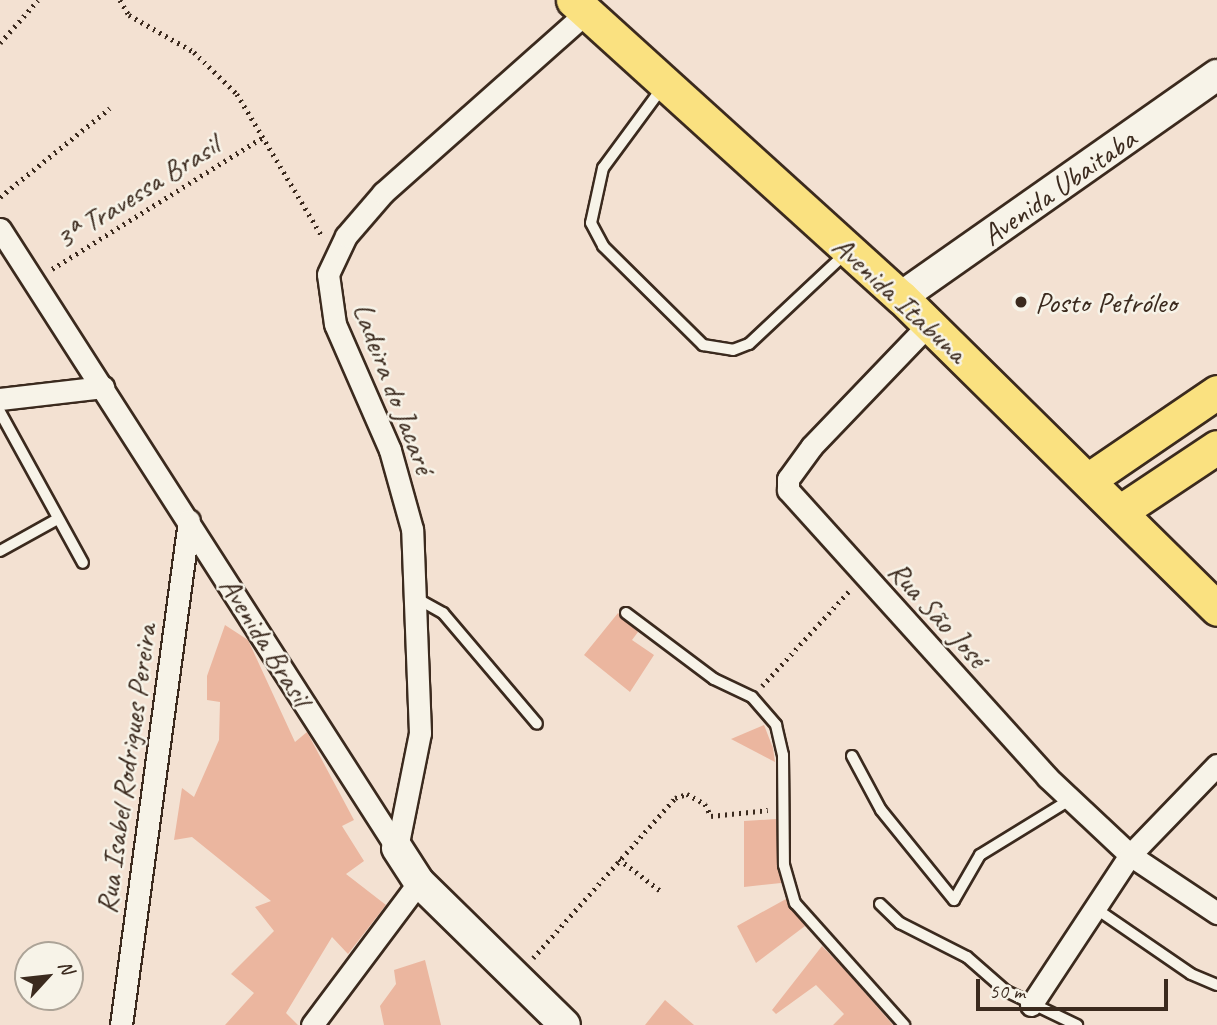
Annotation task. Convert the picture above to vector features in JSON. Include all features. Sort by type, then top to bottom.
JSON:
[{"type":"main road","name":"Avenida Itabuna","points":[[579,6],[901,297],[1217,609]]},
{"type":"main road","name":"Avenida Ubaitaba","points":[[901,297],[1217,75]]},
{"type":"main road","points":[[1088,480],[1217,392]]},
{"type":"main road","points":[[1121,512],[1217,447]]},
{"type":"main road","name":"Avenida Brasil","points":[[397,848],[419,882],[565,1025]]},
{"type":"street","name":"Ladeira do Jacaré","points":[[397,848],[420,733],[412,528],[390,450],[328,295],[335,253],[383,193],[579,6]]},
{"type":"street","name":"Avenida Brasil","points":[[0,229],[397,848]]},
{"type":"street","name":"Rua São José","points":[[928,325],[788,479],[793,498],[1071,799],[1130,855],[1217,913]]},
{"type":"street","points":[[0,399],[103,387]]},
{"type":"street","name":"Rua Isabel Rodrigues Pereira","points":[[121,1025],[189,521]]},
{"type":"street","points":[[1031,1005],[1130,855],[1217,765]]},
{"type":"street","points":[[312,1025],[419,882]]},
{"type":"lane","points":[[665,85],[603,168],[591,223],[603,246],[703,345],[733,350],[749,344],[849,250]]},
{"type":"lane","points":[[0,412],[56,520],[83,563]]},
{"type":"lane","points":[[0,551],[56,520]]},
{"type":"lane","points":[[416,597],[443,613],[537,724]]},
{"type":"lane","points":[[626,613],[714,679],[752,697],[776,724],[783,810],[784,865],[795,903],[904,1025]]},
{"type":"lane","points":[[852,756],[881,810],[954,900],[980,855],[1071,799]]},
{"type":"lane","points":[[880,904],[1031,1005],[1077,1025]]},
{"type":"lane","points":[[1095,908],[1217,985]]},
{"type":"path","points":[[0,43],[38,0]]},
{"type":"path","points":[[120,0],[129,15],[194,52],[237,94],[335,253]]},
{"type":"path","points":[[0,197],[110,107]]},
{"type":"path","name":"3ª Travessa Brasil","points":[[34,281],[262,138]]},
{"type":"path","points":[[752,697],[863,576]]},
{"type":"path","points":[[516,976],[675,798],[687,794],[705,804],[711,817],[739,809],[783,810]]},
{"type":"path","points":[[619,859],[662,892]]},
{"type":"building","points":[[618,613],[638,632],[632,640],[654,655],[630,692],[584,655]]},
{"type":"building","points":[[225,625],[248,640],[295,742],[307,732],[354,820],[342,826],[364,861],[346,874],[386,905],[348,954],[332,937],[286,1013],[298,1025],[225,1025],[254,993],[231,974],[274,931],[255,907],[271,901],[192,837],[174,840],[182,788],[194,797],[219,740],[220,702],[207,700],[207,676]]},
{"type":"building","points":[[764,725],[773,748],[775,762],[731,739]]},
{"type":"building","points":[[776,819],[781,883],[744,887],[744,821]]},
{"type":"building","points":[[786,899],[805,926],[756,963],[737,926]]},
{"type":"building","points":[[822,946],[893,1025],[833,1025],[844,1014],[816,985],[776,1014],[772,1010]]},
{"type":"building","points":[[425,960],[441,1025],[384,1025],[380,1006],[396,984],[394,970]]},
{"type":"building","points":[[665,1000],[694,1025],[645,1025]]},
{"type":"place","name":"Posto Petróleo","points":[[1021,302]]}]
